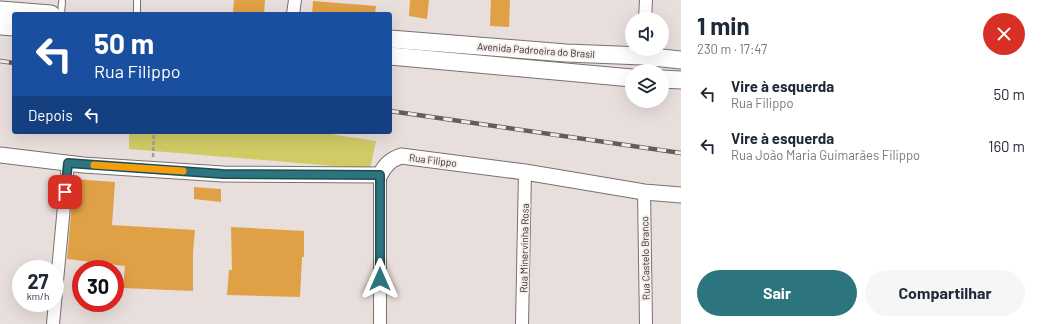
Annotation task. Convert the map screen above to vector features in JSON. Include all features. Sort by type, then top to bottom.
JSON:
[{"type":"main road","points":[[0,10],[56,8]]},
{"type":"main road","points":[[0,26],[12,27]]},
{"type":"main road","name":"Avenida Padroeira do Brasil","points":[[392,40],[566,54],[681,60]]},
{"type":"main road","name":"Avenida Padroeira do Brasil","points":[[392,56],[625,78]]},
{"type":"main road","points":[[631,64],[641,58]]},
{"type":"main road","points":[[669,79],[681,80]]},
{"type":"street","points":[[293,12],[295,0]]},
{"type":"street","points":[[645,12],[646,0]]},
{"type":"street","points":[[0,155],[68,163],[223,174],[380,175],[380,324]]},
{"type":"street","name":"Rua Filippo","points":[[380,175],[389,162],[401,156],[525,172],[644,192],[681,195]]},
{"type":"street","points":[[53,324],[68,163]]},
{"type":"street","name":"Rua Minervinha Rosa","points":[[522,324],[525,172]]},
{"type":"street","name":"Rua Castelo Branco","points":[[644,192],[646,324]]},
{"type":"lane","points":[[137,0],[137,12]]},
{"type":"path","points":[[152,169],[154,134]]},
{"type":"shaded area","points":[[392,46],[543,57],[542,61],[392,50]]},
{"type":"shaded area","points":[[129,134],[330,134],[376,141],[370,169],[129,149]]},
{"type":"building","points":[[234,0],[265,0],[264,12],[233,12]]},
{"type":"building","points":[[410,0],[429,0],[427,19],[409,16]]},
{"type":"building","points":[[491,0],[510,0],[509,27],[490,26]]},
{"type":"building","points":[[313,1],[376,6],[375,12],[312,12]]},
{"type":"building","points":[[74,179],[115,182],[112,225],[195,230],[193,252],[193,291],[124,288],[124,260],[67,259]]},
{"type":"building","points":[[194,187],[221,189],[221,202],[194,199]]},
{"type":"building","points":[[231,227],[304,231],[304,257],[302,257],[300,297],[227,295],[229,270],[232,270]]},
{"type":"railway","points":[[0,61],[12,63]]},
{"type":"railway","points":[[392,111],[681,153]]},
{"type":"slow traffic","points":[[94,165],[183,171]]},
{"type":"route","points":[[65,192],[68,163],[223,174],[380,175],[380,279]]}]
